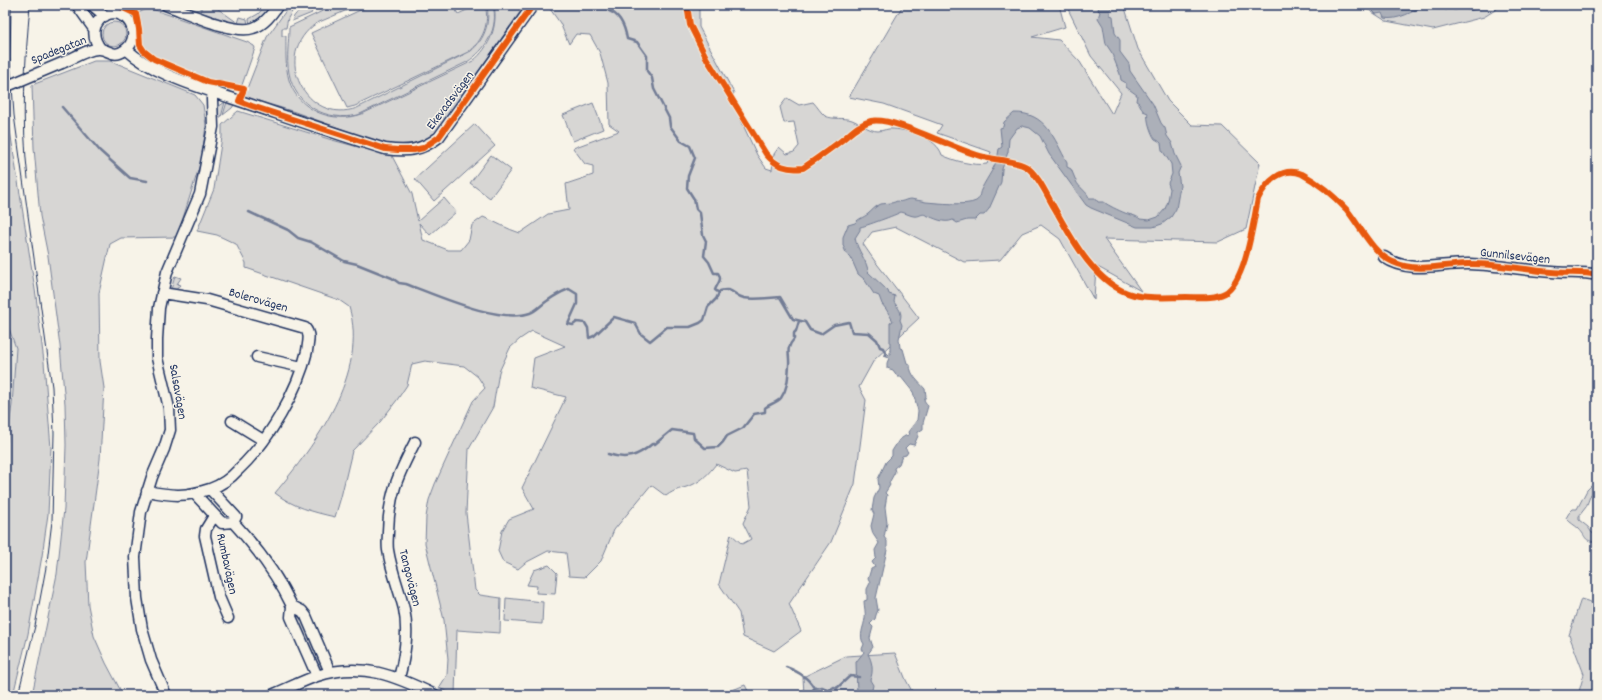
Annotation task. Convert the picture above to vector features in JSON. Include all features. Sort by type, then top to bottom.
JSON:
[{"type":"street","points":[[77,5],[94,29]]},
{"type":"street","points":[[92,5],[105,16],[114,14],[122,16],[132,25],[134,31],[133,38],[126,49]]},
{"type":"street","points":[[122,16],[125,5]]},
{"type":"street","points":[[166,5],[224,26],[248,30],[264,22],[278,5]]},
{"type":"street","name":"Ekevadsvägen","points":[[126,49],[138,60],[154,69],[214,92],[385,148],[398,150],[423,148],[439,137],[534,5]]},
{"type":"street","name":"Spadegatan","points":[[101,49],[95,40],[94,29],[98,21],[105,16]]},
{"type":"street","name":"Spadegatan","points":[[5,87],[92,50],[101,49],[116,54],[126,49]]},
{"type":"street","name":"Salsavägen","points":[[166,695],[147,647],[142,629],[135,574],[137,540],[141,512],[147,491],[164,450],[170,430],[169,408],[157,358],[157,320],[162,292],[174,255],[200,194],[213,127],[212,99],[214,92]]},
{"type":"street","name":"Gunnilsevägen","points":[[1384,257],[1391,262],[1410,267],[1423,268],[1469,264],[1554,272],[1578,272],[1597,275]]},
{"type":"street","name":"Bolerovägen","points":[[162,292],[207,300],[305,328],[309,337],[302,367],[295,387],[280,414],[263,440],[239,470],[221,485],[210,489]]},
{"type":"street","points":[[257,357],[302,367]]},
{"type":"street","points":[[232,421],[263,440]]},
{"type":"street","name":"Tangovägen","points":[[399,678],[406,643],[406,625],[404,609],[388,548],[389,511],[393,492],[399,475],[415,442]]},
{"type":"street","points":[[147,491],[166,495],[182,496],[195,494],[210,489]]},
{"type":"street","name":"Rumbavägen","points":[[210,489],[236,517],[233,522]]},
{"type":"street","name":"Rumbavägen","points":[[195,494],[222,523],[233,522]]},
{"type":"street","name":"Rumbavägen","points":[[214,516],[206,528],[205,536],[219,597],[228,618]]},
{"type":"street","name":"Rumbavägen","points":[[233,522],[265,559],[276,575],[292,606],[291,617],[317,676]]},
{"type":"street","name":"Rumbavägen","points":[[292,606],[302,611],[306,616],[330,672]]},
{"type":"street","points":[[272,695],[330,672],[361,670],[378,672],[399,678],[435,695]]},
{"type":"shaded area","points":[[201,5],[209,5],[211,8],[214,6],[238,23],[240,17],[247,19],[248,25],[240,25],[201,12]]},
{"type":"shaded area","points":[[266,5],[273,5],[260,19],[250,24],[249,19],[258,14]]},
{"type":"shaded area","points":[[290,5],[295,7],[288,18],[286,28],[282,28],[282,36],[286,36],[287,69],[289,80],[294,91],[300,100],[308,107],[318,112],[329,116],[351,117],[362,114],[473,61],[488,43],[494,28],[494,5],[525,5],[461,96],[463,98],[445,124],[431,139],[412,146],[388,146],[295,112],[245,97],[267,37]]},
{"type":"shaded area","points":[[335,5],[359,5],[317,23],[303,37],[296,52],[295,69],[300,84],[310,97],[323,107],[339,111],[357,108],[471,51],[483,36],[488,18],[487,5],[493,5],[494,22],[485,45],[467,62],[358,115],[346,117],[335,116],[314,109],[305,103],[292,85],[288,67],[288,56],[289,27]]},
{"type":"shaded area","points":[[371,5],[453,5],[458,14],[478,5],[485,5],[487,18],[486,25],[478,43],[468,52],[355,106],[347,108],[311,33]]},
{"type":"shaded area","points":[[551,5],[699,5],[699,27],[734,93],[731,99],[757,155],[766,168],[772,170],[774,154],[779,147],[787,154],[794,152],[799,146],[794,122],[784,123],[780,107],[787,98],[799,105],[813,102],[825,116],[852,120],[875,131],[891,129],[914,133],[929,140],[939,149],[942,155],[970,164],[987,164],[991,152],[937,133],[942,125],[884,104],[849,97],[903,5],[1059,5],[1065,27],[1032,37],[1059,40],[1080,62],[1112,114],[1121,93],[1091,56],[1066,5],[1124,5],[1138,49],[1168,101],[1192,125],[1222,126],[1260,163],[1246,229],[1218,242],[1104,239],[1141,291],[1096,266],[1094,300],[1060,239],[1041,225],[1022,233],[1000,260],[964,262],[896,227],[872,232],[863,244],[919,318],[874,360],[859,387],[866,400],[855,484],[831,542],[789,604],[801,631],[774,651],[743,637],[739,613],[719,584],[731,534],[742,544],[751,539],[743,523],[751,506],[747,471],[735,473],[716,464],[699,481],[666,496],[651,485],[614,530],[601,561],[585,577],[569,576],[566,553],[548,551],[525,563],[518,569],[503,562],[498,551],[502,531],[509,519],[534,509],[522,488],[566,397],[530,388],[534,358],[565,346],[532,331],[510,348],[499,372],[493,407],[469,449],[466,513],[475,590],[480,595],[501,598],[500,633],[457,630],[455,695],[439,688],[447,675],[448,659],[444,620],[425,543],[426,517],[429,500],[435,484],[473,401],[485,388],[478,377],[464,366],[425,361],[412,364],[407,385],[397,400],[380,422],[352,451],[335,517],[311,511],[289,502],[275,493],[306,453],[321,430],[334,407],[345,382],[352,357],[353,332],[349,307],[339,300],[246,268],[246,263],[236,244],[217,235],[197,231],[214,189],[222,137],[222,125],[238,111],[332,140],[392,156],[412,194],[418,221],[444,198],[456,212],[430,235],[419,223],[423,240],[448,250],[461,250],[469,240],[472,225],[483,217],[520,233],[548,214],[569,210],[566,184],[593,175],[593,166],[585,164],[573,148],[619,131],[609,124],[608,83],[600,53],[590,35],[576,34],[569,44],[560,23],[550,9]]},
{"type":"shaded area","points":[[1099,5],[1111,5],[1110,15],[1113,16],[1115,33],[1120,40],[1120,52],[1129,64],[1130,71],[1153,104],[1161,123],[1165,128],[1167,136],[1172,143],[1175,154],[1181,166],[1178,173],[1180,186],[1176,209],[1171,217],[1162,224],[1153,227],[1137,227],[1086,205],[1049,154],[1040,136],[1030,128],[1022,126],[1017,128],[1009,139],[1008,152],[1002,169],[1001,182],[989,209],[984,215],[980,215],[975,220],[967,220],[957,223],[953,220],[943,221],[925,214],[915,216],[901,212],[860,227],[860,230],[855,238],[868,268],[868,272],[888,291],[889,294],[895,296],[894,302],[900,312],[900,320],[902,325],[899,339],[900,348],[903,349],[907,363],[910,365],[913,375],[925,389],[926,396],[924,400],[928,406],[923,423],[923,429],[918,432],[914,445],[909,444],[905,448],[908,452],[906,455],[902,456],[899,464],[894,468],[895,472],[885,493],[887,495],[885,507],[887,523],[884,537],[887,541],[887,550],[876,598],[878,610],[875,619],[870,624],[873,627],[870,638],[873,647],[868,654],[872,666],[870,680],[873,685],[871,695],[857,695],[856,662],[864,652],[862,649],[864,644],[861,635],[865,616],[864,601],[867,600],[867,589],[870,583],[868,579],[871,569],[875,567],[872,562],[876,558],[875,550],[879,543],[873,534],[871,526],[874,514],[872,510],[874,498],[879,488],[878,479],[886,462],[892,456],[892,451],[899,440],[909,435],[908,432],[917,420],[918,411],[913,392],[901,377],[898,377],[893,370],[887,368],[889,358],[884,356],[884,354],[886,352],[890,356],[890,323],[893,321],[882,304],[879,296],[874,294],[864,279],[858,274],[851,258],[846,253],[843,245],[843,237],[848,225],[855,223],[881,204],[911,199],[952,204],[972,203],[976,201],[979,198],[981,190],[994,166],[999,149],[1002,147],[1000,128],[1003,127],[1004,122],[1014,113],[1034,117],[1048,128],[1067,162],[1067,167],[1071,169],[1077,183],[1087,193],[1089,198],[1095,198],[1098,202],[1104,202],[1140,219],[1149,220],[1158,217],[1165,209],[1168,201],[1170,189],[1168,183],[1172,174],[1171,164],[1162,150],[1161,143],[1155,139],[1152,134],[1148,122],[1148,113],[1143,111],[1139,103],[1136,101],[1137,95],[1126,87],[1126,83],[1121,80],[1114,56],[1106,44],[1103,26],[1098,18],[1100,12],[1098,10]]},
{"type":"shaded area","points":[[1361,5],[1503,5],[1484,17],[1433,30],[1386,21]]},
{"type":"shaded area","points":[[1367,5],[1386,5],[1390,7],[1392,5],[1425,5],[1405,15],[1389,19],[1384,18],[1382,13],[1376,14]]},
{"type":"shaded area","points":[[1425,5],[1480,5],[1473,10],[1454,10],[1451,8],[1446,10],[1435,6],[1429,7]]},
{"type":"shaded area","points":[[308,6],[312,13],[292,21],[300,10]]},
{"type":"shaded area","points":[[149,8],[247,42],[254,46],[255,48],[242,85],[221,83],[191,73],[150,53],[143,45],[142,29],[139,17],[140,12]]},
{"type":"shaded area","points":[[109,22],[119,22],[126,29],[126,39],[119,46],[109,46],[102,39],[102,29]]},
{"type":"shaded area","points":[[94,61],[111,61],[195,95],[203,105],[206,125],[202,158],[177,237],[121,238],[110,244],[99,293],[100,361],[104,388],[100,459],[86,562],[88,605],[94,636],[123,695],[32,695],[57,574],[64,509],[66,445],[65,404],[60,346],[48,256],[40,216],[34,148],[32,85]]},
{"type":"shaded area","points":[[8,95],[9,124],[36,296],[44,362],[51,448],[48,514],[42,556],[28,634],[13,695],[5,695],[5,453],[12,405],[16,348],[5,318],[5,96]]},
{"type":"shaded area","points":[[225,102],[221,117],[217,117],[218,107]]},
{"type":"shaded area","points":[[227,102],[234,105],[223,115]]},
{"type":"shaded area","points":[[593,103],[603,129],[573,141],[563,115]]},
{"type":"shaded area","points":[[475,124],[495,146],[434,201],[415,179]]},
{"type":"shaded area","points":[[491,155],[511,170],[490,198],[470,183]]},
{"type":"shaded area","points":[[175,276],[181,278],[177,284],[180,285],[175,291],[171,290]]},
{"type":"shaded area","points":[[5,318],[16,348],[12,405],[5,453]]},
{"type":"shaded area","points":[[1595,482],[1597,483],[1597,491],[1591,494],[1586,507],[1579,516],[1579,520],[1588,527],[1592,533],[1597,534],[1597,542],[1587,540],[1579,529],[1566,518],[1573,509],[1577,509],[1587,490]]},
{"type":"shaded area","points":[[549,565],[557,573],[555,594],[536,593],[537,586],[527,585],[534,570]]},
{"type":"shaded area","points":[[506,598],[543,602],[542,624],[505,621]]},
{"type":"shaded area","points":[[1581,599],[1597,604],[1597,695],[1578,695],[1584,674],[1569,635]]},
{"type":"shaded area","points":[[300,613],[323,667],[322,669],[319,670],[294,614]]},
{"type":"shaded area","points":[[895,653],[914,695],[804,695],[803,677],[846,656]]},
{"type":"shaded area","points":[[745,685],[750,695],[720,695]]},
{"type":"waterway","points":[[607,5],[609,11],[617,15],[622,22],[627,39],[637,42],[647,56],[647,71],[652,78],[654,89],[669,118],[670,126],[681,141],[690,146],[695,158],[688,176],[687,188],[694,199],[696,209],[700,213],[703,235],[706,241],[704,256],[709,262],[714,273],[718,273],[720,278],[715,290],[719,293]]},
{"type":"waterway","points":[[62,107],[100,151],[130,178],[147,181]]},
{"type":"waterway","points":[[249,212],[288,230],[298,238],[311,242],[344,261],[357,264],[392,278],[399,283],[406,284],[450,301],[485,312],[502,315],[530,313],[563,291],[569,289],[577,294],[577,304],[568,324],[573,325],[577,322],[585,323],[588,328],[589,338],[594,336],[614,317],[635,323],[641,334],[650,341],[667,327],[690,327],[700,323],[704,320],[708,307],[716,299],[720,291],[728,290],[740,297],[748,299],[780,297],[793,319],[805,322],[810,330],[821,334],[834,325],[849,322],[852,332],[869,333],[877,340],[886,355]]},
{"type":"waterway","points":[[608,454],[620,457],[631,456],[641,452],[652,444],[655,444],[672,430],[693,433],[694,438],[705,448],[718,447],[727,436],[743,428],[754,414],[765,412],[765,408],[781,398],[787,382],[789,349],[794,339],[794,333],[799,321]]},
{"type":"waterway","points":[[786,667],[802,675],[814,688]]},
{"type":"waterway","points":[[814,688],[822,687],[829,690],[834,687],[837,688],[850,676],[859,677]]},
{"type":"waterway","points":[[811,695],[814,688]]},
{"type":"tram line","points":[[11,5],[10,58],[14,115],[52,387],[54,433],[52,521],[47,562],[35,626],[18,695]]},
{"type":"tram line","points":[[28,179],[24,113],[25,70],[30,5]]},
{"type":"cycle path","points":[[117,5],[136,14],[140,45],[144,51],[154,59],[208,82],[244,89],[239,101],[252,106],[385,149],[398,150],[414,150],[423,148],[439,137],[533,5]]},
{"type":"cycle path","points":[[687,5],[690,25],[707,59],[766,154],[774,162],[787,168],[803,168],[829,150],[853,130],[871,121],[882,121],[910,129],[972,154],[1019,164],[1028,168],[1036,177],[1069,234],[1097,272],[1108,282],[1121,290],[1134,295],[1153,297],[1206,297],[1225,293],[1232,286],[1243,264],[1248,250],[1258,199],[1261,193],[1276,177],[1288,172],[1302,174],[1326,190],[1347,210],[1367,239],[1379,253],[1393,262],[1420,268],[1478,264],[1558,273],[1586,273],[1597,275]]}]
